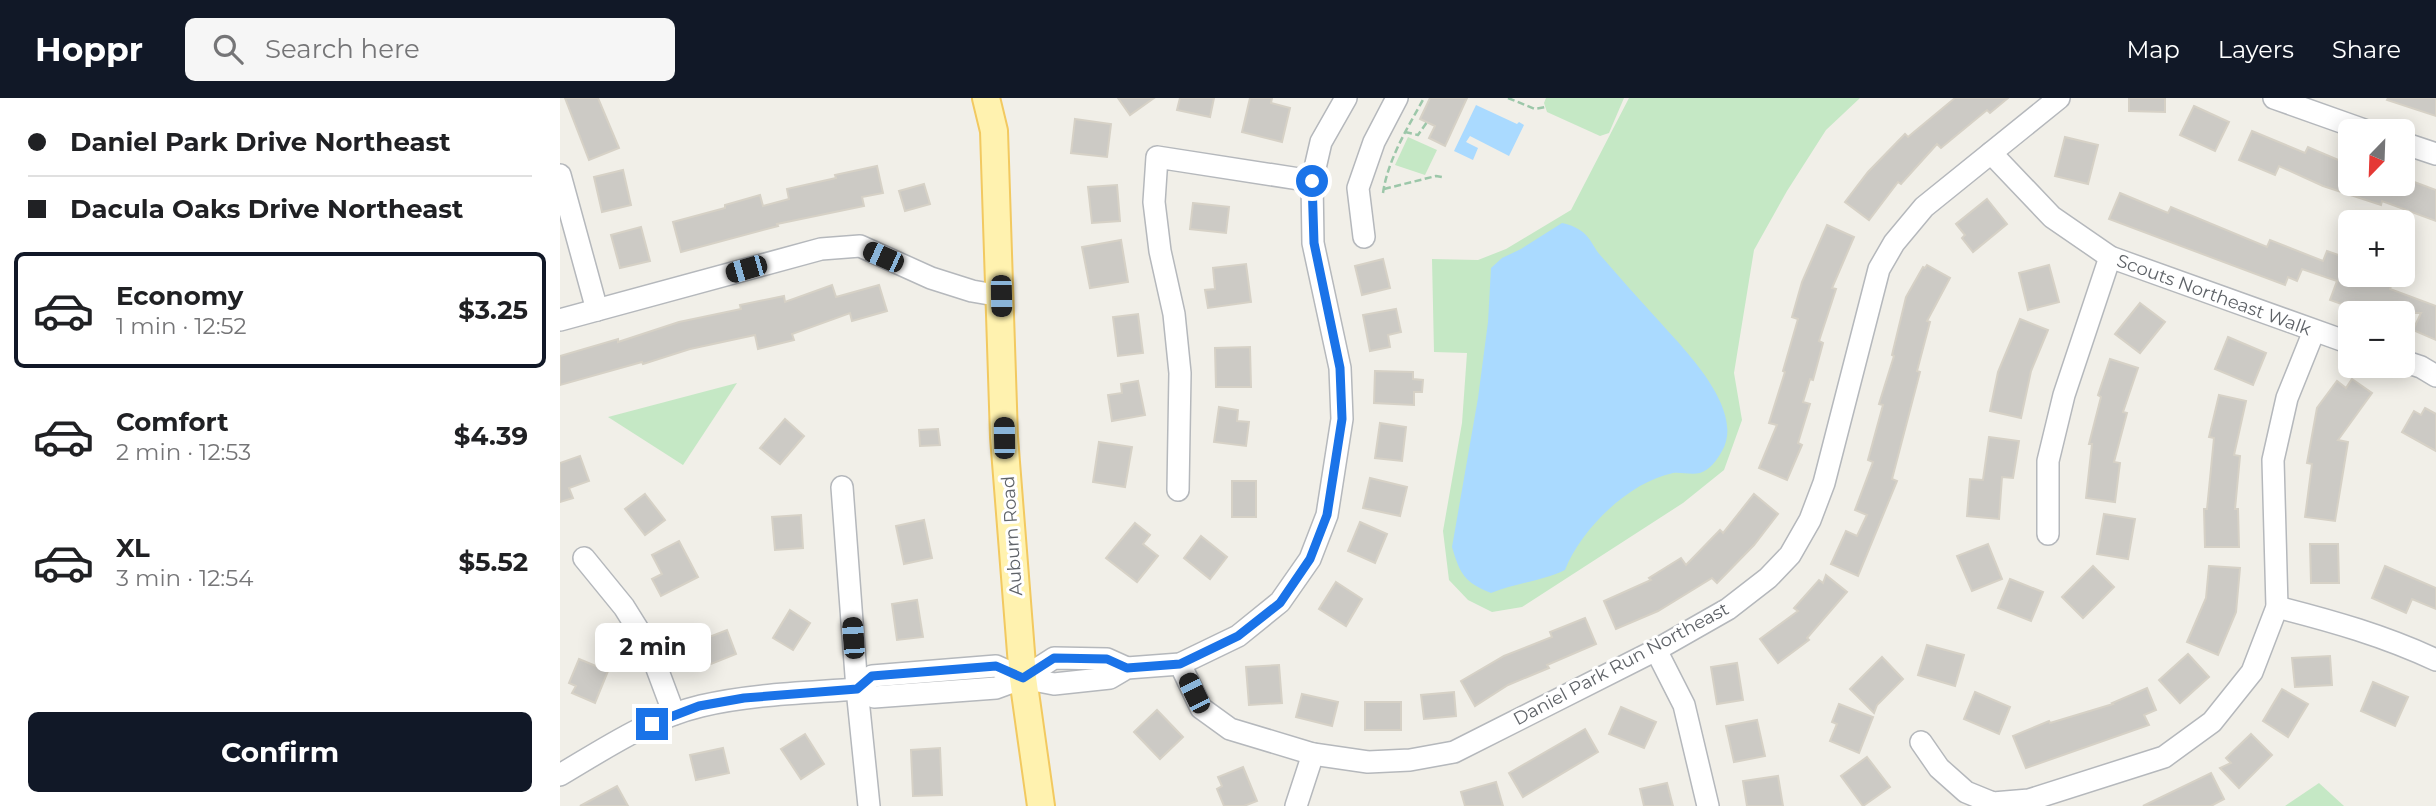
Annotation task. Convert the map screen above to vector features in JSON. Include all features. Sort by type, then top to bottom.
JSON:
[{"type":"main road","name":"Auburn Road","points":[[986,98],[994,131],[1004,438],[1023,678],[1041,806]]},
{"type":"street","points":[[560,775],[630,734],[699,706],[744,698],[857,689],[874,697],[996,688],[1023,678],[1054,658],[1107,659],[1127,668],[1180,664],[1238,636],[1280,603],[1310,559],[1327,515],[1342,419],[1340,368],[1314,243],[1312,181],[1321,142],[1346,98]]},
{"type":"street","points":[[1364,237],[1358,187],[1374,142],[1397,98]]},
{"type":"street","name":"Daniel Park Run Northeast","points":[[1180,664],[1201,708],[1230,729],[1313,754],[1368,762],[1410,760],[1454,752],[1656,650],[1728,609],[1768,578],[1790,555],[1810,520],[1824,484],[1879,269],[1894,243],[1924,207],[2059,98]]},
{"type":"street","points":[[2274,98],[2338,122]]},
{"type":"street","points":[[2415,147],[2436,154]]},
{"type":"street","name":"Scouts Northeast Walk","points":[[1990,153],[2052,217],[2110,257],[2338,339]]},
{"type":"street","points":[[1178,490],[1180,373],[1174,314],[1160,251],[1154,202],[1157,157],[1312,181]]},
{"type":"street","points":[[560,175],[597,310]]},
{"type":"street","points":[[560,320],[821,249],[860,246],[931,278],[972,291],[1001,296]]},
{"type":"street","points":[[2048,534],[2048,461],[2064,395],[2110,257]]},
{"type":"street","points":[[1921,742],[1939,768],[1966,792],[1993,803],[2029,800],[2164,757],[2212,722],[2252,672],[2277,607],[2273,460],[2287,398],[2314,331]]},
{"type":"street","points":[[2415,366],[2436,376]]},
{"type":"street","points":[[842,486],[857,689],[869,806]]},
{"type":"street","points":[[584,558],[624,607],[649,647],[674,715]]},
{"type":"street","points":[[2277,607],[2400,643],[2436,660]]},
{"type":"street","points":[[1656,650],[1684,705],[1708,806]]},
{"type":"street","points":[[1296,806],[1313,754]]},
{"type":"path","points":[[1424,98],[1405,132],[1390,167],[1384,191],[1442,177]]},
{"type":"path","points":[[1508,98],[1535,109],[1546,107]]},
{"type":"path","points":[[1405,132],[1413,137],[1420,134],[1427,122]]},
{"type":"green space","points":[[1546,98],[1624,98],[1609,133],[1600,136],[1547,112],[1544,103]]},
{"type":"green space","points":[[1629,98],[1860,98],[1826,130],[1754,250],[1734,373],[1742,420],[1724,470],[1683,503],[1522,607],[1492,612],[1468,600],[1449,580],[1443,531],[1462,423],[1467,353],[1434,352],[1432,259],[1478,260],[1506,249],[1571,210]]},
{"type":"green space","points":[[1408,137],[1437,150],[1425,175],[1395,165]]},
{"type":"green space","points":[[737,383],[683,465],[608,417]]},
{"type":"green space","points":[[2319,783],[2344,806],[2285,806]]},
{"type":"water","points":[[1476,105],[1524,125],[1509,156],[1470,136],[1466,142],[1478,148],[1473,160],[1454,151]]},
{"type":"water","points":[[1562,223],[1581,230],[1586,235],[1599,254],[1696,363],[1719,399],[1726,417],[1727,435],[1722,451],[1707,470],[1697,474],[1673,473],[1656,478],[1624,497],[1582,539],[1565,570],[1491,593],[1464,576],[1452,547],[1478,398],[1488,322],[1491,268],[1502,258]]},
{"type":"building","points":[[565,98],[598,98],[619,148],[589,160]]},
{"type":"building","points":[[1118,98],[1154,98],[1130,115]]},
{"type":"building","points":[[1180,98],[1214,98],[1210,117],[1177,110]]},
{"type":"building","points":[[1250,98],[1272,98],[1271,103],[1290,108],[1282,142],[1242,132]]},
{"type":"building","points":[[1430,98],[1467,98],[1445,146],[1429,138],[1435,126],[1420,119]]},
{"type":"building","points":[[1955,98],[2008,98],[1990,113],[1987,110],[1941,148],[1937,144],[1901,184],[1898,182],[1869,220],[1845,202],[1868,172],[1905,134],[1908,137]]},
{"type":"building","points":[[2129,98],[2165,98],[2165,112],[2129,111]]},
{"type":"building","points":[[2436,98],[2436,116],[2387,100]]},
{"type":"building","points":[[2194,106],[2229,122],[2215,151],[2180,135]]},
{"type":"building","points":[[1075,119],[1111,124],[1107,157],[1071,153]]},
{"type":"building","points":[[2252,131],[2305,153],[2308,147],[2338,160],[2338,191],[2279,166],[2275,175],[2239,160]]},
{"type":"building","points":[[2065,137],[2098,145],[2088,184],[2055,176]]},
{"type":"building","points":[[877,166],[883,193],[862,197],[864,206],[777,224],[778,226],[681,252],[673,222],[760,195],[763,206],[789,199],[787,189]]},
{"type":"building","points":[[623,170],[631,205],[602,212],[594,177]]},
{"type":"building","points":[[2415,182],[2436,190],[2436,221],[2415,213],[2415,210],[2406,210],[2382,201],[2381,205],[2354,196],[2415,196]]},
{"type":"building","points":[[924,184],[930,204],[905,211],[899,191]]},
{"type":"building","points":[[1117,185],[1120,221],[1092,223],[1088,187]]},
{"type":"building","points":[[2120,193],[2168,213],[2171,207],[2267,247],[2270,240],[2323,261],[2327,251],[2338,255],[2338,287],[2391,287],[2390,289],[2436,306],[2436,340],[2415,331],[2421,313],[2415,313],[2415,301],[2338,303],[2330,300],[2337,281],[2302,269],[2297,281],[2288,277],[2285,285],[2109,219]]},
{"type":"building","points":[[1987,199],[2007,224],[1973,252],[1962,238],[1965,235],[1956,224]]},
{"type":"building","points":[[1193,203],[1229,207],[1226,233],[1190,229]]},
{"type":"building","points":[[1827,225],[1854,237],[1832,288],[1836,289],[1819,341],[1823,343],[1813,380],[1810,379],[1803,402],[1810,404],[1798,443],[1802,445],[1787,480],[1759,468],[1777,425],[1769,423],[1798,319],[1792,317],[1802,282]]},
{"type":"building","points":[[641,227],[650,261],[620,268],[611,235]]},
{"type":"building","points":[[1121,240],[1128,282],[1090,288],[1082,247]]},
{"type":"building","points":[[1383,259],[1390,288],[1362,295],[1355,266]]},
{"type":"building","points":[[1246,264],[1251,302],[1208,308],[1205,290],[1215,289],[1213,268]]},
{"type":"building","points":[[1927,265],[1950,278],[1927,321],[1930,322],[1917,371],[1920,372],[1892,479],[1897,481],[1858,576],[1831,564],[1846,531],[1857,536],[1867,515],[1855,510],[1873,462],[1868,460],[1883,405],[1879,404],[1894,356],[1892,355],[1906,297],[1923,267]]},
{"type":"building","points":[[2049,265],[2059,302],[2028,310],[2019,273]]},
{"type":"building","points":[[832,285],[836,297],[879,285],[887,311],[852,321],[850,313],[792,334],[794,340],[758,349],[755,335],[690,349],[560,385],[560,356],[618,339],[618,342],[679,322],[741,309],[740,305],[784,296],[785,302]]},
{"type":"building","points":[[2140,303],[2165,322],[2140,353],[2115,334]]},
{"type":"building","points":[[1396,309],[1401,332],[1388,335],[1390,347],[1370,351],[1363,315]]},
{"type":"building","points":[[1138,314],[1143,353],[1118,356],[1113,317]]},
{"type":"building","points":[[2020,319],[2048,330],[2031,371],[2021,418],[1990,411],[1998,372]]},
{"type":"building","points":[[2228,337],[2266,353],[2253,385],[2215,369]]},
{"type":"building","points":[[1250,347],[1251,387],[1216,387],[1215,348]]},
{"type":"building","points":[[2110,359],[2138,368],[2123,412],[2127,413],[2114,462],[2120,463],[2115,502],[2086,498],[2092,444],[2089,444],[2101,397],[2098,395]]},
{"type":"building","points":[[1375,371],[1413,372],[1413,379],[1423,380],[1422,392],[1414,392],[1414,405],[1374,403]]},
{"type":"building","points":[[2352,379],[2372,393],[2338,440],[2348,442],[2335,521],[2305,517],[2312,464],[2307,463],[2317,408],[2337,381],[2346,388]]},
{"type":"building","points":[[1138,381],[1145,415],[1112,421],[1108,395],[1122,393],[1121,384]]},
{"type":"building","points":[[2219,395],[2246,401],[2234,455],[2240,456],[2235,509],[2238,509],[2239,547],[2205,547],[2204,509],[2207,509],[2214,438],[2209,437]]},
{"type":"building","points":[[1219,407],[1238,410],[1237,421],[1249,422],[1246,446],[1214,442]]},
{"type":"building","points":[[2425,408],[2436,414],[2436,451],[2402,432],[2414,411],[2421,415]]},
{"type":"building","points":[[785,419],[804,436],[780,464],[760,448]]},
{"type":"building","points":[[1380,423],[1406,427],[1402,461],[1375,458]]},
{"type":"building","points":[[938,429],[940,445],[920,446],[919,430]]},
{"type":"building","points":[[1989,437],[2019,441],[2013,478],[2002,477],[1999,519],[1967,516],[1970,479],[1983,480]]},
{"type":"building","points":[[1099,442],[1132,447],[1125,487],[1093,482]]},
{"type":"building","points":[[580,456],[589,481],[569,488],[573,498],[560,502],[560,463]]},
{"type":"building","points":[[1370,478],[1407,487],[1400,516],[1363,508]]},
{"type":"building","points":[[1232,481],[1256,481],[1256,517],[1232,517]]},
{"type":"building","points":[[645,494],[665,520],[645,535],[625,509]]},
{"type":"building","points":[[1754,494],[1778,514],[1754,545],[1717,583],[1712,578],[1658,611],[1616,629],[1604,601],[1651,580],[1649,578],[1681,558],[1686,565],[1720,530],[1723,533]]},
{"type":"building","points":[[2104,514],[2135,519],[2128,559],[2097,554]]},
{"type":"building","points":[[801,515],[803,548],[775,550],[772,517]]},
{"type":"building","points":[[924,520],[932,558],[904,564],[896,526]]},
{"type":"building","points":[[1360,522],[1387,534],[1375,563],[1348,551]]},
{"type":"building","points":[[1135,523],[1150,535],[1143,544],[1158,556],[1137,582],[1106,558]]},
{"type":"building","points":[[1201,536],[1227,557],[1210,579],[1184,558]]},
{"type":"building","points":[[679,541],[698,577],[661,596],[652,579],[662,574],[652,555]]},
{"type":"building","points":[[1988,544],[2002,579],[1972,591],[1957,556]]},
{"type":"building","points":[[2310,544],[2338,544],[2339,583],[2311,583]]},
{"type":"building","points":[[2093,566],[2114,587],[2083,618],[2062,597]]},
{"type":"building","points":[[2209,566],[2240,568],[2236,612],[2218,655],[2187,642],[2206,598]]},
{"type":"building","points":[[2385,566],[2436,588],[2436,609],[2412,599],[2406,613],[2372,598]]},
{"type":"building","points":[[1826,575],[1847,592],[1807,638],[1809,640],[1778,663],[1760,639],[1798,611],[1794,608],[1819,580],[1823,583]]},
{"type":"building","points":[[2010,579],[2043,592],[2031,621],[1998,608]]},
{"type":"building","points":[[1336,582],[1362,599],[1346,626],[1319,609]]},
{"type":"building","points":[[917,600],[923,637],[897,640],[892,604]]},
{"type":"building","points":[[790,610],[810,623],[793,650],[773,638]]},
{"type":"building","points":[[1585,618],[1596,644],[1547,665],[1549,668],[1508,685],[1475,706],[1461,681],[1504,656],[1552,637],[1550,632]]},
{"type":"building","points":[[727,630],[736,654],[701,668],[691,644]]},
{"type":"building","points":[[1927,645],[1964,655],[1955,686],[1918,675]]},
{"type":"building","points":[[2188,654],[2209,677],[2180,703],[2159,680]]},
{"type":"building","points":[[2330,656],[2332,685],[2295,687],[2292,658]]},
{"type":"building","points":[[1882,657],[1903,679],[1877,705],[1874,713],[1850,689]]},
{"type":"building","points":[[579,659],[608,671],[595,703],[572,693],[576,686],[569,683]]},
{"type":"building","points":[[1737,663],[1743,700],[1717,704],[1711,667]]},
{"type":"building","points":[[1279,665],[1282,703],[1249,705],[1246,667]]},
{"type":"building","points":[[2373,682],[2408,697],[2395,726],[2361,711]]},
{"type":"building","points":[[2147,688],[2156,710],[2144,715],[2149,725],[2026,768],[2013,736],[2049,721],[2050,723],[2113,704]]},
{"type":"building","points":[[2282,689],[2308,704],[2288,737],[2263,721]]},
{"type":"building","points":[[1454,692],[1456,716],[1424,719],[1421,695]]},
{"type":"building","points":[[1975,692],[2010,707],[1999,734],[1964,719]]},
{"type":"building","points":[[1302,694],[1338,702],[1332,726],[1296,717]]},
{"type":"building","points":[[1365,702],[1401,702],[1401,730],[1365,730]]},
{"type":"building","points":[[1839,704],[1873,717],[1859,753],[1830,741],[1837,724],[1832,722]]},
{"type":"building","points":[[1621,707],[1656,722],[1644,748],[1609,734]]},
{"type":"building","points":[[1157,710],[1183,737],[1160,759],[1134,732]]},
{"type":"building","points":[[1757,720],[1765,756],[1734,762],[1726,726]]},
{"type":"building","points":[[1585,729],[1598,752],[1523,797],[1509,773]]},
{"type":"building","points":[[805,734],[824,764],[801,779],[781,749]]},
{"type":"building","points":[[2251,734],[2272,755],[2239,788],[2220,768],[2231,763],[2226,758]]},
{"type":"building","points":[[723,748],[729,773],[696,780],[690,755]]},
{"type":"building","points":[[940,748],[942,795],[913,796],[911,750]]},
{"type":"building","points":[[1867,757],[1890,787],[1863,806],[1841,776]]},
{"type":"building","points":[[1243,767],[1257,801],[1244,806],[1224,806],[1217,789],[1222,786],[1218,777]]},
{"type":"building","points":[[2211,773],[2224,799],[2211,806],[2143,806]]},
{"type":"building","points":[[1778,776],[1783,806],[1747,806],[1743,781]]},
{"type":"building","points":[[1496,782],[1503,806],[1465,806],[1461,792]]},
{"type":"building","points":[[1667,783],[1673,806],[1644,806],[1640,789]]},
{"type":"building","points":[[617,786],[628,806],[580,806]]},
{"type":"route","points":[[652,724],[699,706],[744,698],[857,689],[872,676],[996,666],[1023,678],[1054,658],[1107,659],[1127,668],[1180,664],[1238,636],[1280,603],[1310,559],[1327,515],[1342,419],[1340,368],[1314,243],[1312,181]]}]
